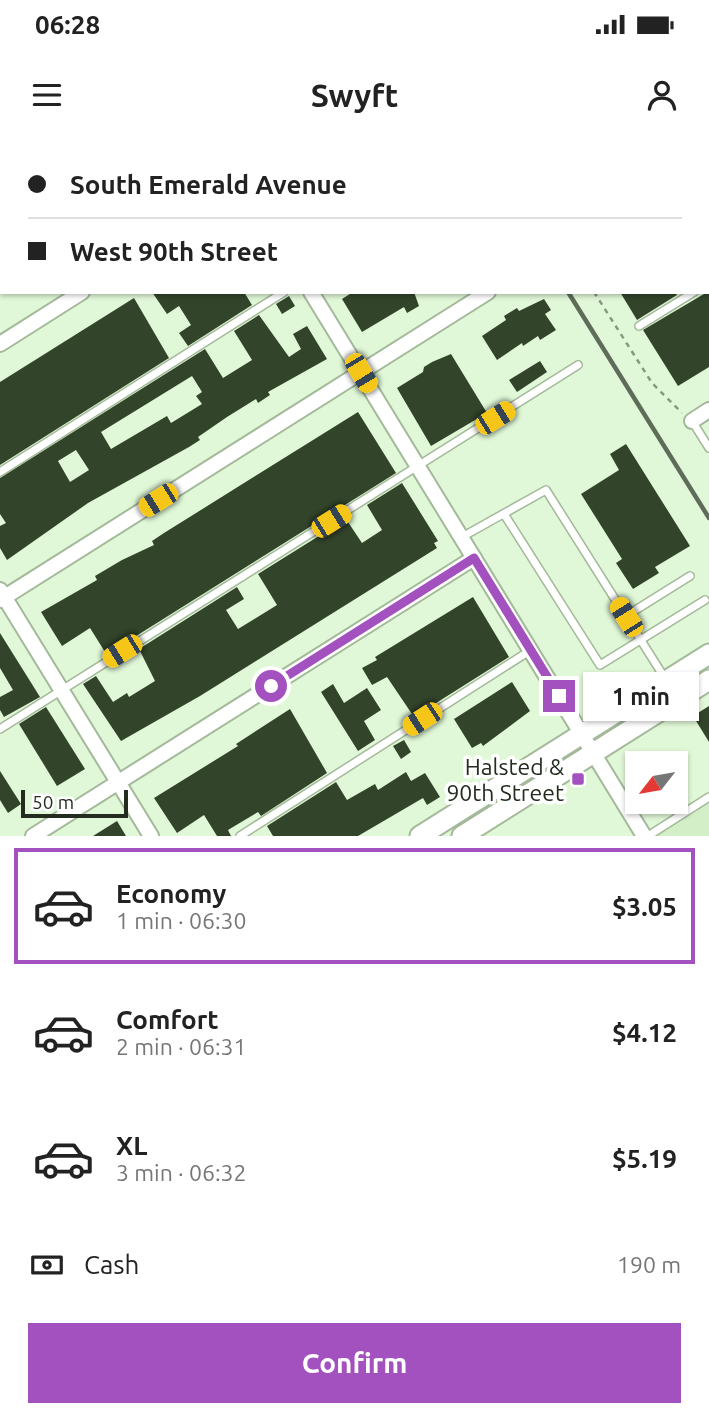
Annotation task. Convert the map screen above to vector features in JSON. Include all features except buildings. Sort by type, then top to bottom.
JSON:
[{"type":"main road","points":[[420,836],[709,654]]},
{"type":"main road","points":[[462,836],[709,680]]},
{"type":"street","points":[[0,344],[79,294]]},
{"type":"street","points":[[312,294],[646,836]]},
{"type":"street","points":[[151,836],[1,595],[485,294]]},
{"type":"street","points":[[692,421],[709,410]]},
{"type":"street","points":[[33,836],[474,558]]},
{"type":"lane","points":[[0,472],[281,294]]},
{"type":"lane","points":[[639,327],[691,294]]},
{"type":"lane","points":[[0,729],[578,365]]},
{"type":"lane","points":[[692,421],[709,448]]},
{"type":"lane","points":[[462,537],[546,490],[667,680]]},
{"type":"lane","points":[[504,514],[600,666],[705,600]]},
{"type":"lane","points":[[626,617],[690,576]]},
{"type":"lane","points":[[240,836],[531,650]]},
{"type":"lane","points":[[646,836],[709,797]]},
{"type":"path","points":[[595,294],[652,383],[692,421]]},
{"type":"shaded area","points":[[709,792],[709,836],[641,836],[675,814],[688,814],[688,806]]},
{"type":"railway","points":[[569,294],[709,518]]},
{"type":"place","name":"Halsted & 90th Street","points":[[578,779]]},
{"type":"route","points":[[271,686],[474,558],[559,696]]}]
